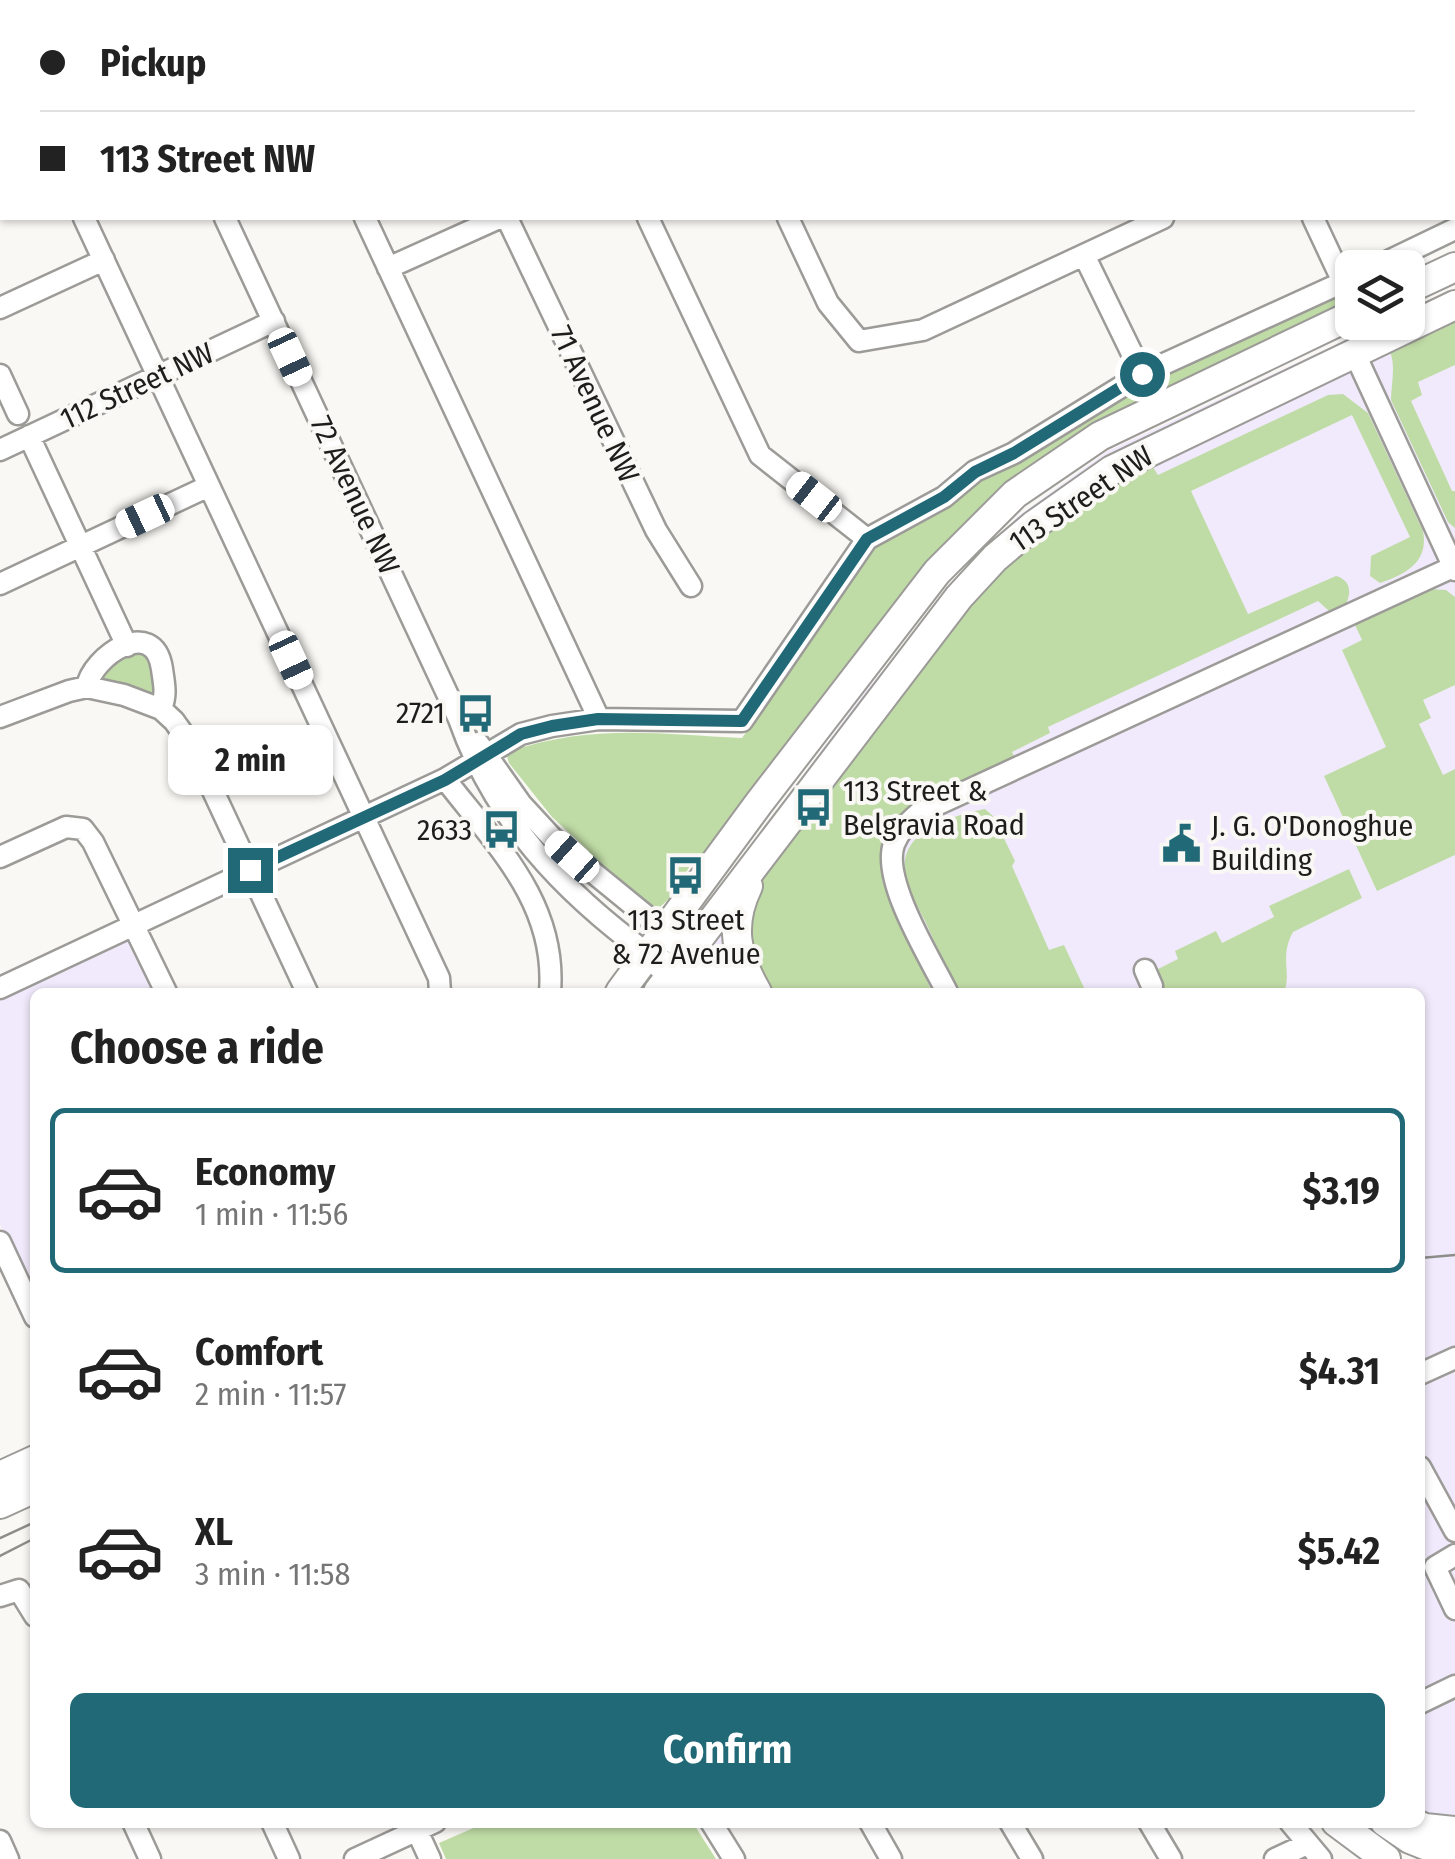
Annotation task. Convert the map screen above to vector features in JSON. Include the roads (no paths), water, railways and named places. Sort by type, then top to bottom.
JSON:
[{"type":"main road","points":[[1425,281],[1455,266]]},
{"type":"main road","name":"113 Street NW","points":[[681,962],[959,596],[995,558],[1112,470],[1455,304]]},
{"type":"main road","name":"113 Street NW","points":[[623,988],[937,572],[1016,494],[1100,436],[1335,322]]},
{"type":"main road","points":[[756,988],[743,967],[735,924],[741,901],[764,854]]},
{"type":"main road","points":[[657,943],[681,962],[730,988]]},
{"type":"main road","points":[[657,943],[681,962],[697,988]]},
{"type":"main road","points":[[0,1476],[30,1462]]},
{"type":"main road","points":[[0,1504],[30,1490]]},
{"type":"main road","points":[[1344,1828],[1386,1859]]},
{"type":"main road","points":[[1394,1828],[1455,1857]]},
{"type":"main road","points":[[1425,1828],[1455,1831]]},
{"type":"street","points":[[85,220],[439,978],[440,988]]},
{"type":"street","name":"72 Avenue NW","points":[[226,220],[510,820],[546,864],[568,870],[645,927],[657,943]]},
{"type":"street","points":[[365,220],[598,719]]},
{"type":"street","points":[[388,268],[495,220]]},
{"type":"street","name":"71 Avenue NW","points":[[508,220],[656,530],[691,586]]},
{"type":"street","points":[[649,220],[760,455],[867,539]]},
{"type":"street","points":[[789,220],[828,303],[859,340],[922,330],[1159,220]]},
{"type":"street","points":[[1313,220],[1335,258]]},
{"type":"street","points":[[1411,250],[1455,229]]},
{"type":"street","points":[[1084,255],[1142,374]]},
{"type":"street","points":[[0,308],[104,260]]},
{"type":"street","points":[[0,988],[445,780],[521,734],[598,719],[742,721],[867,539],[944,497],[975,472],[1014,453],[1142,374],[1335,286]]},
{"type":"street","name":"112 Street NW","points":[[0,450],[274,321]]},
{"type":"street","points":[[944,988],[900,893],[892,864],[895,842],[906,824],[919,813],[1454,567],[1354,352]]},
{"type":"street","points":[[0,375],[18,414]]},
{"type":"street","points":[[28,436],[126,646]]},
{"type":"street","points":[[0,584],[210,486]]},
{"type":"street","points":[[86,688],[92,669],[126,646],[144,641],[158,651],[166,693],[161,709]]},
{"type":"street","points":[[0,717],[69,690],[86,688],[124,695],[161,709],[192,746],[305,988]]},
{"type":"street","name":"72 Avenue NW","points":[[480,757],[557,843],[657,943]]},
{"type":"street","points":[[445,780],[515,866],[534,900],[546,936],[550,988]]},
{"type":"street","points":[[0,857],[66,826],[83,829],[93,842],[164,988]]},
{"type":"street","points":[[1146,970],[1152,988]]},
{"type":"street","points":[[0,1242],[30,1306]]},
{"type":"street","points":[[1425,1372],[1455,1358]]},
{"type":"street","points":[[1425,1476],[1455,1530]]},
{"type":"street","points":[[1455,1556],[1436,1567],[1455,1609]]},
{"type":"street","points":[[9,1593],[30,1612]]},
{"type":"street","points":[[1425,1701],[1455,1686]]},
{"type":"street","points":[[136,1828],[150,1859]]},
{"type":"street","points":[[275,1828],[290,1859]]},
{"type":"street","points":[[355,1859],[416,1828]]},
{"type":"street","points":[[423,1828],[430,1859]]},
{"type":"street","points":[[715,1828],[734,1859]]},
{"type":"street","points":[[873,1828],[891,1859]]},
{"type":"street","points":[[1014,1828],[1032,1859]]},
{"type":"street","points":[[1153,1828],[1171,1859]]},
{"type":"street","points":[[1275,1859],[1314,1852],[1295,1828]]},
{"type":"street","points":[[0,1841],[8,1859]]},
{"type":"tram line","points":[[1425,1258],[1455,1255]]},
{"type":"tram line","points":[[0,1538],[30,1524]]},
{"type":"tram line","points":[[0,1556],[30,1541]]},
{"type":"place","name":"2721","points":[[475,713]]},
{"type":"place","name":"113 Street & Belgravia Road","points":[[813,808]]},
{"type":"place","name":"2633","points":[[502,830]]},
{"type":"place","name":"J. G. O'Donoghue Building","points":[[1181,843]]},
{"type":"place","name":"113 Street & 72 Avenue","points":[[686,876]]}]
